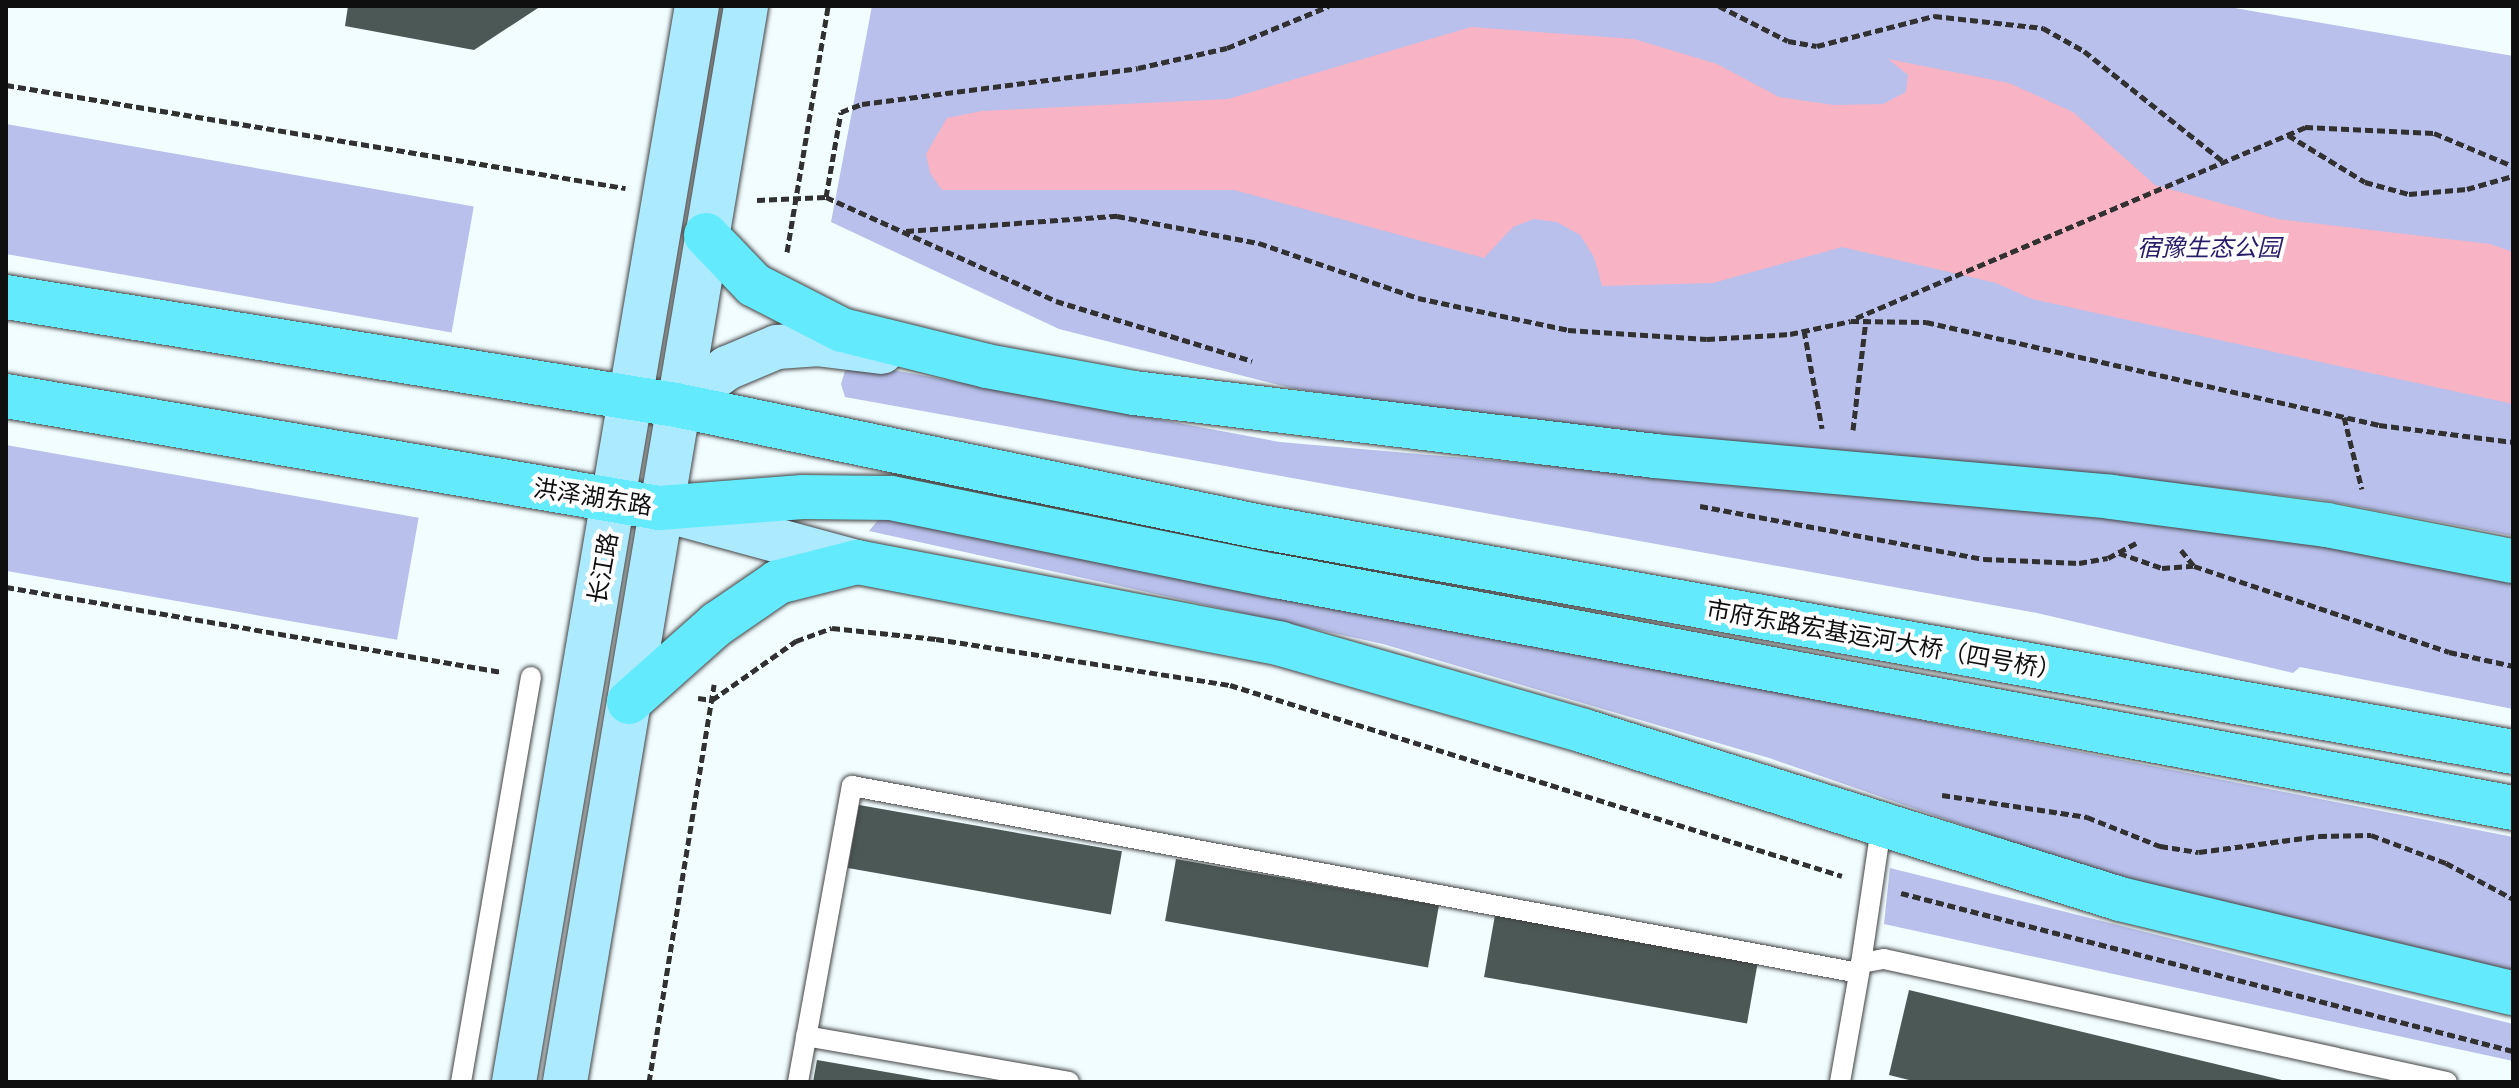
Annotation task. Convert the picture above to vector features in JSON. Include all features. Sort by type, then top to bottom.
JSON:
[{"type":"main road","points":[[709,219],[754,285],[842,330],[987,366],[1268,412],[1655,456],[2111,497],[2327,525],[2513,561]]},
{"type":"main road","points":[[6,297],[676,405]]},
{"type":"main road","name":"洪泽湖东路","points":[[6,396],[659,508],[803,497],[891,498],[1276,576]]},
{"type":"main road","name":"市府东路宏基运河大桥（四号桥）","points":[[676,405],[1256,526],[2513,752]]},
{"type":"main road","points":[[635,697],[717,624],[778,582],[857,562],[1281,644],[1584,731],[1881,827],[2120,899],[2513,993]]},
{"type":"main road","name":"市府东路宏基运河大桥（四号桥）","points":[[1276,576],[2513,808]]},
{"type":"street","name":"长江路","points":[[514,1082],[633,400],[697,6]]},
{"type":"street","name":"长江路","points":[[565,1082],[635,697],[659,508],[746,6]]},
{"type":"street","points":[[676,405],[727,368],[777,347],[816,344],[987,366]]},
{"type":"street","points":[[659,508],[857,562]]},
{"type":"lane","points":[[461,1082],[531,677]]},
{"type":"lane","points":[[798,1082],[852,786],[1860,968],[1884,959],[2447,1082]]},
{"type":"lane","points":[[1840,1082],[1881,827]]},
{"type":"lane","points":[[806,1036],[1069,1082]]},
{"type":"path","points":[[826,197],[841,112],[862,104],[1153,65],[1227,48],[1329,6]]},
{"type":"path","points":[[1719,6],[1788,41],[1817,46],[1934,16],[2043,28],[2084,51],[2223,161]]},
{"type":"path","points":[[6,85],[664,195]]},
{"type":"path","points":[[1851,321],[2305,127],[2434,133],[2513,166]]},
{"type":"path","points":[[2288,135],[2365,182],[2409,194],[2467,189],[2513,176]]},
{"type":"path","points":[[709,219],[826,197],[1056,301],[1266,364]]},
{"type":"path","points":[[905,231],[1117,216],[1259,243],[1418,298],[1568,330],[1707,339],[1804,330],[1866,319],[1926,322],[2035,344],[2344,417],[2513,442]]},
{"type":"path","points":[[1852,443],[1866,319]]},
{"type":"path","points":[[1804,330],[1824,441]]},
{"type":"path","points":[[2344,417],[2365,497],[2350,495]]},
{"type":"path","points":[[1684,502],[1850,538],[1984,559],[2079,563],[2119,553],[2139,540]]},
{"type":"path","points":[[2178,546],[2194,566]]},
{"type":"path","points":[[2119,553],[2162,568],[2194,566],[2449,652],[2513,666]]},
{"type":"path","points":[[6,587],[531,677]]},
{"type":"path","points":[[635,697],[712,700],[796,641],[832,628],[1199,680],[1516,771],[1872,886],[2513,1051]]},
{"type":"path","points":[[649,1082],[712,700]]},
{"type":"path","points":[[1932,793],[2087,817],[2160,846],[2199,852],[2319,836],[2371,835],[2446,863],[2513,899]]},
{"type":"green space","name":"宿豫生态公园","points":[[872,6],[2223,6],[2513,56],[2513,536],[2322,500],[2150,480],[1660,445],[1291,388],[1059,329],[831,222]]},
{"type":"green space","points":[[6,124],[474,206],[452,333],[6,254]]},
{"type":"green space","points":[[861,364],[1280,442],[2146,517],[2358,551],[2513,584],[2513,709],[2300,667],[2293,673],[2037,613],[845,397],[841,384],[845,371]]},
{"type":"green space","points":[[6,445],[419,518],[397,640],[6,571]]},
{"type":"green space","points":[[887,509],[1478,633],[2513,837],[2513,972],[2209,901],[2054,857],[1769,758],[1383,644],[869,531]]},
{"type":"green space","points":[[1890,868],[2513,1024],[2513,1061],[1884,924]]},
{"type":"shaded area","points":[[1471,27],[1634,39],[1717,64],[1779,97],[1834,105],[1883,104],[1906,92],[1908,75],[1888,59],[2009,83],[2073,112],[2155,185],[2278,219],[2490,244],[2513,252],[2513,404],[2032,299],[1996,283],[1842,247],[1713,283],[1602,286],[1594,257],[1580,235],[1557,222],[1534,219],[1513,227],[1484,258],[1234,190],[942,190],[930,173],[926,154],[947,118],[982,111],[1228,99]]},
{"type":"building","points":[[348,6],[541,6],[474,50],[345,26]]},
{"type":"building","points":[[859,805],[1122,851],[1111,914],[848,868]]},
{"type":"building","points":[[1176,859],[1439,905],[1428,967],[1165,921]]},
{"type":"building","points":[[1495,915],[1758,961],[1747,1023],[1484,977]]},
{"type":"building","points":[[1909,990],[2286,1082],[1917,1082],[1889,1075]]},
{"type":"building","points":[[817,1060],[932,1080],[932,1082],[813,1082]]}]
